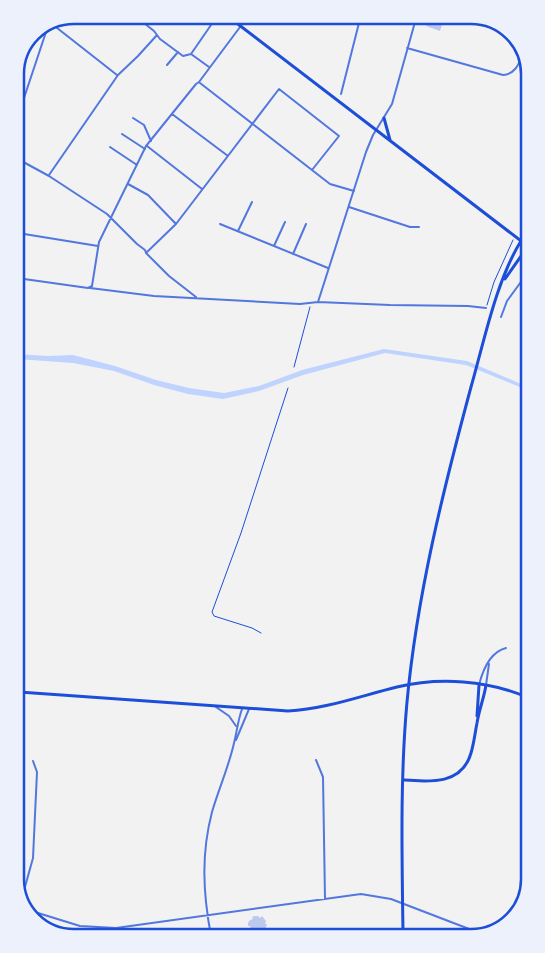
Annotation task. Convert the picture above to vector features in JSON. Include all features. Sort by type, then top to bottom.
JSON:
[{"type":"main road","points":[[236,24],[521,241],[508,265],[481,354],[452,459],[428,560],[407,701],[403,780],[403,929]]},
{"type":"main road","points":[[384,118],[390,141]]},
{"type":"main road","points":[[502,283],[521,256]]},
{"type":"main road","points":[[24,692],[288,711],[309,710],[398,687],[422,683],[451,682],[486,685],[521,694]]},
{"type":"main road","points":[[477,722],[479,685]]},
{"type":"main road","points":[[403,780],[427,782],[445,779],[462,770],[469,759],[486,685]]},
{"type":"street","points":[[147,24],[157,35],[183,56],[191,54],[211,26],[209,24]]},
{"type":"street","points":[[91,287],[98,246],[110,217],[146,146],[200,82],[209,67],[242,24]]},
{"type":"street","points":[[341,94],[359,24]]},
{"type":"street","points":[[318,302],[366,152],[392,104],[414,24]]},
{"type":"street","points":[[56,27],[118,75]]},
{"type":"street","points":[[24,96],[46,32]]},
{"type":"street","points":[[49,176],[118,75],[157,35]]},
{"type":"street","points":[[407,48],[503,76],[512,74],[520,60]]},
{"type":"street","points":[[167,65],[178,52]]},
{"type":"street","points":[[191,54],[209,67]]},
{"type":"street","points":[[200,82],[202,86],[330,184],[354,192]]},
{"type":"street","points":[[146,253],[176,224],[278,89],[339,136],[312,170]]},
{"type":"street","points":[[172,114],[228,156]]},
{"type":"street","points":[[133,118],[144,125],[151,141]]},
{"type":"street","points":[[122,134],[145,149]]},
{"type":"street","points":[[146,146],[202,189]]},
{"type":"street","points":[[110,147],[137,165]]},
{"type":"street","points":[[24,162],[49,176],[110,217],[169,276],[196,298]]},
{"type":"street","points":[[128,184],[148,195],[176,224]]},
{"type":"street","points":[[238,231],[252,202]]},
{"type":"street","points":[[349,206],[410,227],[419,227]]},
{"type":"street","points":[[274,246],[285,222]]},
{"type":"street","points":[[220,224],[328,268]]},
{"type":"street","points":[[293,254],[306,224]]},
{"type":"street","points":[[24,234],[98,246]]},
{"type":"street","points":[[24,279],[154,296],[310,304],[318,302],[486,308]]},
{"type":"street","points":[[501,317],[507,301],[521,282]]},
{"type":"street","points":[[479,685],[481,676],[489,661],[498,651],[506,648]]},
{"type":"street","points":[[486,685],[489,661]]},
{"type":"street","points":[[216,707],[229,716],[236,727]]},
{"type":"street","points":[[235,742],[236,727],[242,709]]},
{"type":"street","points":[[210,929],[203,881],[204,850],[212,813],[248,709]]},
{"type":"street","points":[[316,760],[323,777],[325,899]]},
{"type":"street","points":[[25,887],[33,858],[37,772],[33,761]]},
{"type":"street","points":[[37,913],[80,926],[116,928],[361,894],[391,899],[469,929]]},
{"type":"path","points":[[486,308],[494,282],[515,236]]},
{"type":"path","points":[[294,367],[310,304]]},
{"type":"path","points":[[262,633],[214,616],[212,612],[246,517],[288,388]]},
{"type":"water","points":[[384,349],[467,361],[521,384],[521,388],[466,365],[385,353],[303,375],[259,391],[223,399],[188,394],[114,371],[73,363],[24,360],[24,354],[73,355],[115,366],[156,380],[189,388],[224,393],[259,386],[302,370]]},
{"type":"building","points":[[426,24],[442,24],[440,31],[426,26]]},
{"type":"building","points":[[258,916],[260,918],[262,916],[266,921],[265,924],[267,924],[265,929],[251,929],[248,923],[253,919],[252,917]]}]
